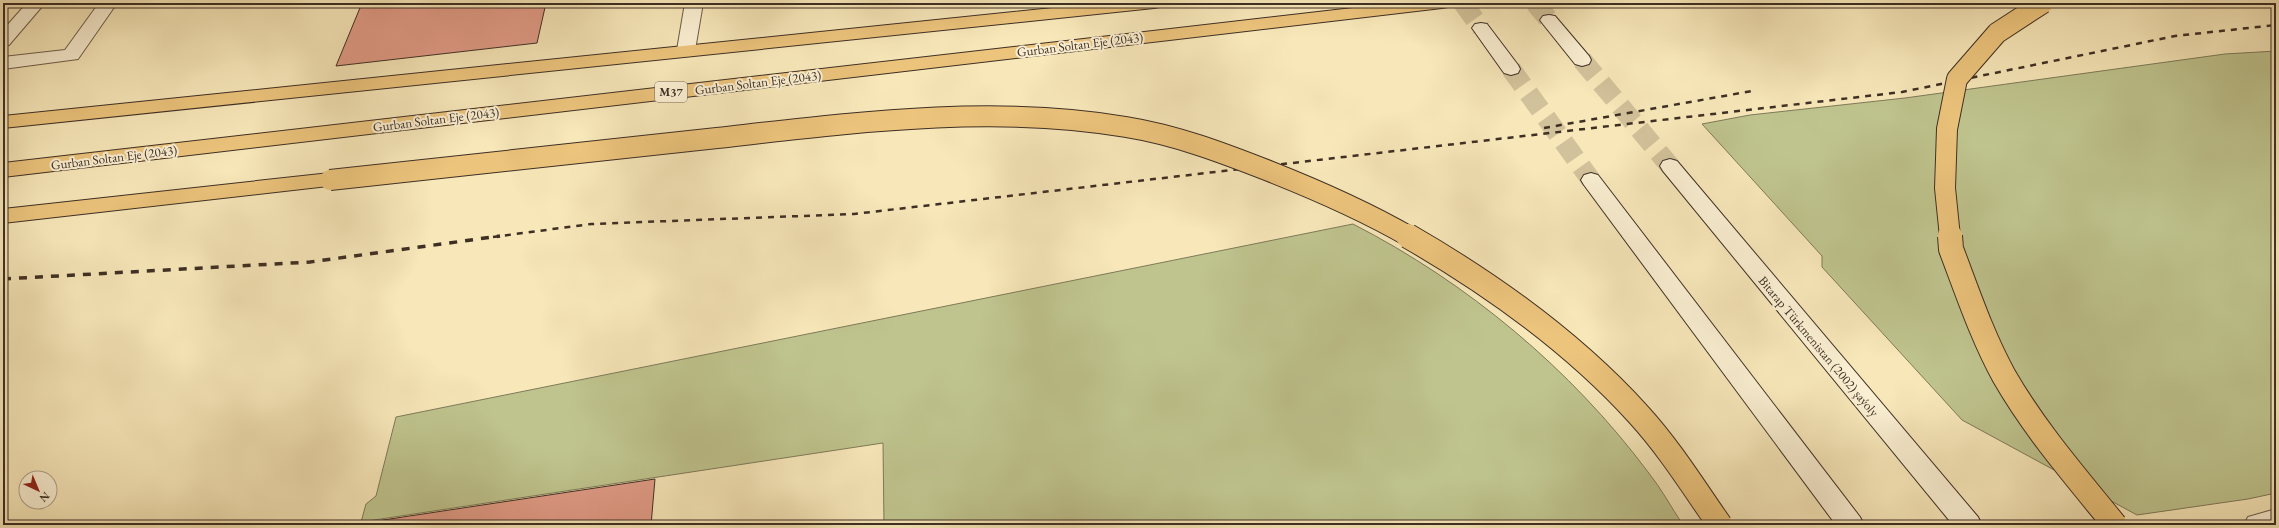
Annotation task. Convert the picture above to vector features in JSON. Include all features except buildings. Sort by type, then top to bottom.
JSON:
[{"type":"highway","points":[[1086,10],[1116,3]]},
{"type":"highway","points":[[3,122],[686,50],[1154,3]]},
{"type":"highway","name":"Gurban Soltan Eje (2043)","points":[[3,170],[1442,3]]},
{"type":"highway","points":[[2043,3],[1997,33],[1957,79],[1947,129],[1944,188],[1951,249],[1982,329],[2004,375],[2036,426],[2115,525]]},
{"type":"highway","points":[[3,216],[824,126],[973,116],[1043,118],[1107,124],[1154,132],[1198,144],[1292,180],[1357,210],[1486,282],[1539,321],[1629,404],[1674,458],[1720,525]]},
{"type":"main road","points":[[3,41],[36,3]]},
{"type":"main road","points":[[3,63],[71,55],[108,3]]},
{"type":"main road","points":[[686,50],[694,3]]},
{"type":"main road","points":[[1549,20],[1582,60]]},
{"type":"main road","points":[[1481,28],[1511,69]]},
{"type":"main road","name":"Bitarap Türkmenistan (2002) şaýoly","points":[[1670,166],[1969,525]]},
{"type":"main road","points":[[1591,180],[1656,270],[1852,525]]},
{"type":"main road","points":[[2258,525],[2276,520]]},
{"type":"green space","points":[[2276,51],[2276,493],[2248,499],[2137,515],[1962,420],[1822,267],[1822,256],[1702,124],[1750,115],[1905,98],[2225,54]]},
{"type":"green space","points":[[1353,224],[1396,247],[1477,301],[1551,364],[1586,398],[1618,434],[1653,478],[1683,525],[884,525],[883,443],[361,522],[366,504],[376,496],[396,417]]},
{"type":"tunnel","points":[[1463,3],[1481,28]]},
{"type":"tunnel","points":[[1535,3],[1549,20]]},
{"type":"tunnel","points":[[1582,60],[1670,166]]},
{"type":"tunnel","points":[[1511,69],[1591,180]]},
{"type":"railway","points":[[493,237],[591,224],[854,214],[1902,92],[2175,36],[2276,25]]},
{"type":"railway","points":[[1544,128],[1752,91]]},
{"type":"railway","points":[[3,279],[310,262],[500,236]]}]
